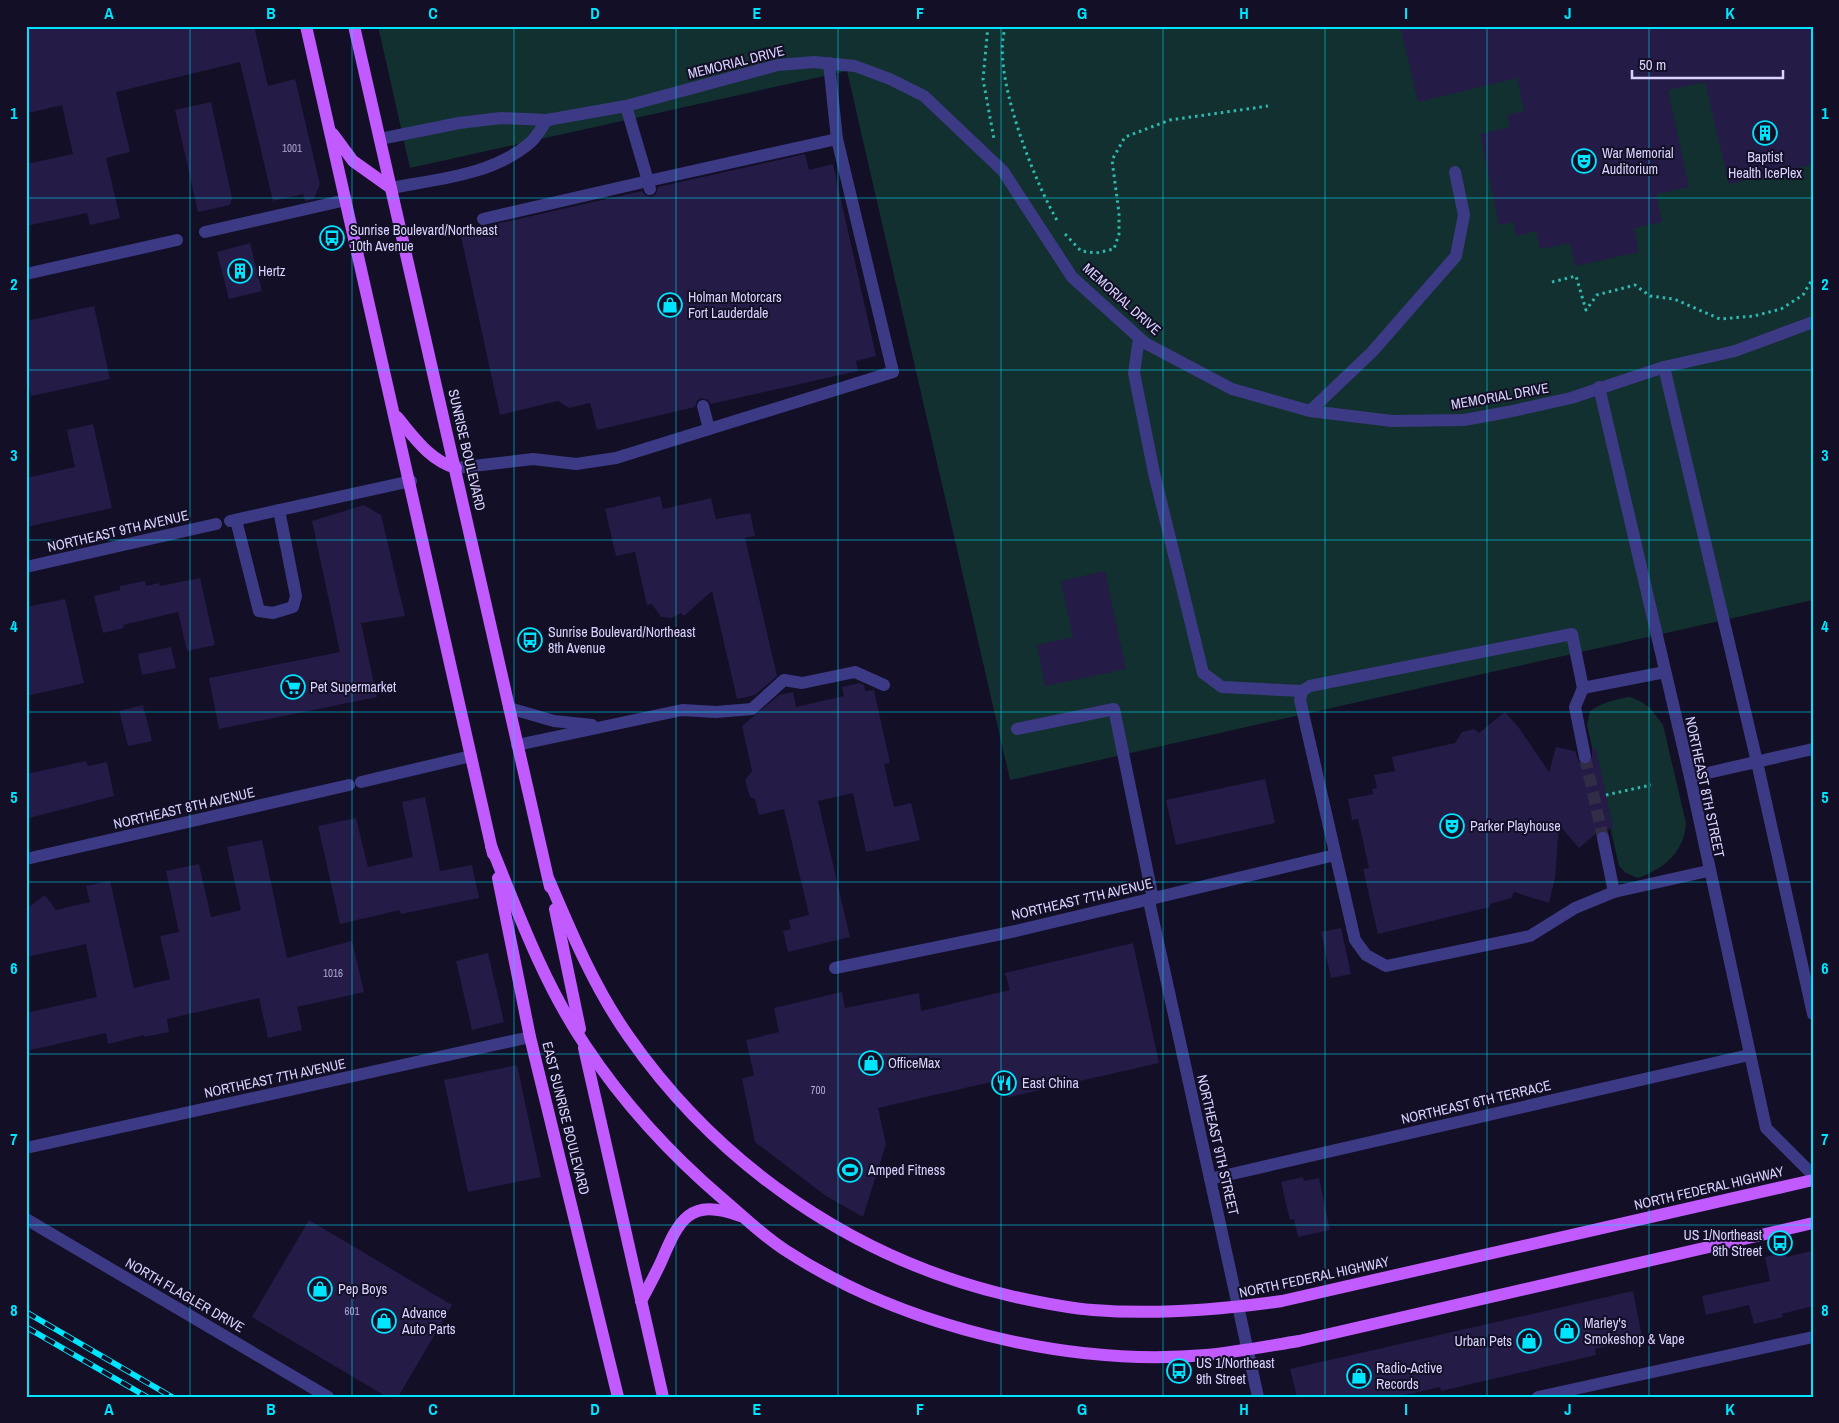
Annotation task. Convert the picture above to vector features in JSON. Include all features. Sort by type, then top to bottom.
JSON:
[{"type":"main road","points":[[306,26],[491,846],[537,954],[583,1042],[634,1112],[665,1146],[690,1172],[746,1219],[784,1249],[851,1286],[927,1317],[985,1335],[1040,1346],[1098,1354],[1177,1356],[1248,1350],[1309,1339],[1813,1224]]},
{"type":"main road","name":"SUNRISE BOULEVARD","points":[[354,26],[549,880]]},
{"type":"main road","points":[[330,130],[353,161],[392,188]]},
{"type":"main road","points":[[395,416],[427,452],[443,464],[456,468]]},
{"type":"main road","name":"EAST SUNRISE BOULEVARD","points":[[491,846],[530,1037],[596,1300],[618,1397]]},
{"type":"main road","points":[[549,880],[583,1042],[664,1397]]},
{"type":"main road","name":"NORTH FEDERAL HIGHWAY","points":[[549,880],[573,937],[599,989],[628,1037],[666,1086],[709,1132],[754,1172],[808,1211],[853,1238],[914,1265],[992,1292],[1044,1303],[1091,1310],[1187,1312],[1239,1308],[1282,1301],[1813,1180]]},
{"type":"main road","points":[[641,1301],[661,1262],[668,1241],[685,1218],[695,1211],[708,1208],[746,1219]]},
{"type":"street","name":"MEMORIAL DRIVE","points":[[380,139],[467,122],[501,118],[547,120],[626,106],[778,65],[814,62],[855,66],[890,79],[924,96],[1003,171],[1072,277],[1139,338],[1232,389],[1310,411],[1392,421],[1464,420],[1571,398],[1664,368],[1735,351],[1813,322]]},
{"type":"street","points":[[456,468],[533,459],[576,464],[616,458],[893,372],[837,139],[829,63]]},
{"type":"street","points":[[626,106],[649,185]]},
{"type":"street","points":[[392,188],[490,167],[533,141],[547,120]]},
{"type":"street","points":[[483,219],[649,185],[837,139]]},
{"type":"street","points":[[1310,411],[1372,352],[1456,256],[1464,215],[1455,172]]},
{"type":"street","points":[[205,232],[346,200]]},
{"type":"street","points":[[26,274],[177,240]]},
{"type":"street","points":[[1139,338],[1134,373],[1154,474],[1203,673],[1222,687],[1302,691],[1310,686],[1572,634],[1582,688],[1575,707],[1585,757]]},
{"type":"street","points":[[1664,368],[1758,762],[1813,1014]]},
{"type":"street","name":"NORTHEAST 8TH STREET","points":[[1600,388],[1690,777],[1708,871],[1766,1128],[1813,1175]]},
{"type":"street","points":[[703,406],[709,429]]},
{"type":"street","points":[[279,510],[296,596],[293,607],[273,613],[259,611],[232,521],[279,510],[410,481]]},
{"type":"street","name":"NORTHEAST 9TH AVENUE","points":[[26,567],[216,524]]},
{"type":"street","points":[[517,745],[569,728],[602,727],[682,710],[716,712],[752,709],[784,680],[802,683],[855,672],[884,684]]},
{"type":"street","points":[[1582,688],[1665,672]]},
{"type":"street","points":[[1302,691],[1300,700],[1354,940],[1366,955],[1386,966],[1530,936],[1575,908],[1614,892],[1708,871]]},
{"type":"street","points":[[509,708],[554,721],[569,728]]},
{"type":"street","name":"NORTHEAST 9TH STREET","points":[[1017,729],[1114,709],[1151,900],[1258,1397]]},
{"type":"street","points":[[1690,777],[1813,749]]},
{"type":"street","name":"NORTHEAST 8TH AVENUE","points":[[26,859],[471,756]]},
{"type":"street","points":[[1603,838],[1614,892]]},
{"type":"street","name":"NORTHEAST 7TH AVENUE","points":[[835,968],[1151,900],[1335,855]]},
{"type":"street","name":"NORTHEAST 7TH AVENUE","points":[[26,1148],[530,1037]]},
{"type":"street","name":"NORTHEAST 6TH TERRACE","points":[[1210,1179],[1749,1055]]},
{"type":"street","name":"NORTH FLAGLER DRIVE","points":[[26,1219],[328,1397]]},
{"type":"street","points":[[1538,1397],[1813,1336]]},
{"type":"path","points":[[988,26],[982,79],[989,122],[1003,171]]},
{"type":"path","points":[[1006,26],[1002,35],[1004,79],[1023,140],[1049,206],[1060,226]]},
{"type":"path","points":[[1064,232],[1081,251],[1096,253],[1114,248],[1119,234],[1119,213],[1112,160],[1125,137],[1170,120],[1268,106]]},
{"type":"path","points":[[1552,282],[1576,276],[1586,310],[1597,294],[1635,285],[1650,296],[1674,299],[1720,320],[1754,316],[1781,308],[1803,295],[1813,278]]},
{"type":"path","points":[[1606,795],[1651,785]]},
{"type":"green space","points":[[378,26],[1813,26],[1813,600],[1010,780],[847,71],[410,168]]},
{"type":"green space","points":[[1630,697],[1650,708],[1663,725],[1686,823],[1681,842],[1671,858],[1657,869],[1638,878],[1626,873],[1619,866],[1587,725],[1590,711],[1609,702]]},
{"type":"building","points":[[26,26],[254,26],[268,86],[295,79],[320,184],[314,199],[305,201],[303,194],[273,201],[240,62],[116,92],[130,152],[106,158],[120,218],[90,225],[87,213],[26,226],[26,164],[73,154],[62,105],[29,113],[26,102]]},
{"type":"building","points":[[1400,26],[1813,26],[1813,164],[1729,184],[1705,82],[1668,90],[1689,187],[1656,194],[1662,222],[1634,228],[1639,252],[1575,266],[1570,243],[1540,249],[1536,231],[1516,236],[1513,222],[1499,225],[1480,134],[1510,127],[1507,115],[1524,111],[1517,78],[1418,102]]},
{"type":"building","points":[[211,102],[232,198],[230,205],[198,212],[175,110]]},
{"type":"building","name":"Holman Motorcars Fort Lauderdale","points":[[805,154],[809,170],[833,164],[876,356],[856,361],[858,371],[711,404],[708,400],[701,398],[697,401],[695,407],[597,430],[590,403],[569,408],[558,401],[500,415],[460,232],[642,191],[645,195],[651,197],[656,194],[658,187]]},
{"type":"building","name":"Hertz","points":[[250,243],[262,291],[229,299],[217,252]]},
{"type":"building","points":[[94,306],[110,379],[31,396],[26,374],[26,321]]},
{"type":"building","points":[[93,424],[112,508],[26,527],[26,478],[75,467],[67,430]]},
{"type":"building","points":[[660,496],[663,509],[711,498],[716,519],[750,513],[755,536],[745,538],[777,676],[755,695],[737,699],[712,591],[684,616],[681,613],[672,618],[661,617],[652,604],[647,605],[635,552],[616,556],[605,509]]},
{"type":"building","points":[[364,505],[381,515],[405,616],[361,623],[377,697],[219,729],[209,678],[340,652],[312,521]]},
{"type":"building","points":[[1105,571],[1126,669],[1045,686],[1037,645],[1073,637],[1061,581]]},
{"type":"building","points":[[200,578],[215,645],[187,651],[178,612],[123,625],[124,628],[103,633],[94,596],[120,590],[120,586],[145,581],[146,586],[159,583],[160,586]]},
{"type":"building","points":[[65,599],[84,683],[26,696],[26,607]]},
{"type":"building","points":[[171,647],[176,668],[142,675],[138,654]]},
{"type":"building","points":[[859,683],[864,685],[865,691],[874,690],[890,763],[884,764],[894,807],[911,803],[920,840],[866,852],[853,793],[818,801],[850,937],[788,952],[783,931],[791,929],[789,920],[809,915],[784,809],[759,815],[755,799],[750,797],[745,780],[752,771],[742,726],[779,695],[793,692],[796,707],[844,696],[842,687]]},
{"type":"building","points":[[143,705],[152,741],[128,746],[119,711]]},
{"type":"building","name":"Parker Playhouse","points":[[1505,712],[1519,728],[1549,772],[1556,747],[1575,751],[1579,762],[1586,765],[1592,760],[1592,749],[1596,748],[1613,828],[1598,832],[1579,848],[1559,825],[1555,878],[1549,903],[1514,892],[1511,898],[1490,904],[1490,907],[1378,934],[1363,869],[1369,868],[1358,819],[1352,820],[1348,799],[1373,794],[1372,789],[1377,788],[1374,775],[1395,771],[1392,757],[1455,743],[1462,732],[1474,729],[1479,733]]},
{"type":"building","points":[[86,761],[88,766],[107,762],[114,796],[29,818],[26,805],[26,774]]},
{"type":"building","points":[[1265,779],[1275,823],[1176,845],[1166,800]]},
{"type":"building","points":[[425,797],[440,871],[472,865],[479,898],[401,914],[400,910],[340,924],[318,826],[356,818],[368,867],[413,857],[402,802]]},
{"type":"building","points":[[262,840],[287,958],[352,941],[364,992],[297,1007],[302,1030],[268,1038],[259,998],[167,1019],[169,1032],[144,1037],[144,1035],[108,1044],[106,1033],[26,1051],[26,1013],[97,997],[86,944],[26,957],[26,909],[45,895],[56,910],[90,902],[86,886],[110,881],[134,988],[170,979],[160,936],[179,932],[166,871],[199,864],[211,917],[241,910],[227,847]]},
{"type":"building","points":[[1341,928],[1351,974],[1331,978],[1321,932]]},
{"type":"building","points":[[1133,943],[1159,1063],[1009,1097],[991,1082],[878,1108],[886,1144],[863,1217],[826,1196],[755,1142],[742,1079],[754,1075],[746,1040],[779,1032],[774,1008],[842,992],[845,1008],[919,993],[921,1011],[1010,990],[1005,973]]},
{"type":"building","points":[[488,953],[504,1022],[472,1030],[456,961]]},
{"type":"building","points":[[517,1065],[541,1177],[468,1192],[444,1080]]},
{"type":"building","points":[[1303,1177],[1304,1181],[1319,1178],[1330,1230],[1298,1237],[1294,1219],[1290,1220],[1281,1182]]},
{"type":"building","points":[[309,1220],[452,1305],[398,1397],[387,1397],[252,1317]]},
{"type":"building","points":[[1811,1251],[1813,1306],[1782,1314],[1783,1317],[1754,1324],[1749,1305],[1706,1315],[1702,1296],[1770,1281],[1765,1257],[1785,1253],[1786,1257]]},
{"type":"building","points":[[1633,1291],[1642,1337],[1595,1349],[1596,1355],[1441,1391],[1440,1387],[1396,1397],[1297,1397],[1290,1369]]},
{"type":"tunnel","points":[[1585,757],[1603,838]]},
{"type":"railway","points":[[26,1312],[172,1397]]},
{"type":"railway","points":[[26,1327],[147,1397]]},
{"type":"place","name":"Baptist Health IcePlex","points":[[1765,133]]},
{"type":"place","name":"War Memorial Auditorium","points":[[1584,161]]},
{"type":"place","name":"Sunrise Boulevard/Northeast 10th Avenue","points":[[332,238]]},
{"type":"place","name":"Hertz","points":[[240,271]]},
{"type":"place","name":"Holman Motorcars Fort Lauderdale","points":[[670,305]]},
{"type":"place","name":"Sunrise Boulevard/Northeast 8th Avenue","points":[[530,640]]},
{"type":"place","name":"Pet Supermarket","points":[[293,687]]},
{"type":"place","name":"Parker Playhouse","points":[[1452,826]]},
{"type":"place","name":"OfficeMax","points":[[871,1063]]},
{"type":"place","name":"East China","points":[[1004,1083]]},
{"type":"place","name":"Amped Fitness","points":[[850,1170]]},
{"type":"place","name":"US 1/Northeast 8th Street","points":[[1780,1243]]},
{"type":"place","name":"Pep Boys","points":[[320,1289]]},
{"type":"place","name":"Advance Auto Parts","points":[[384,1321]]},
{"type":"place","name":"Marley's Smokeshop & Vape","points":[[1567,1331]]},
{"type":"place","name":"Urban Pets","points":[[1529,1341]]},
{"type":"place","name":"US 1/Northeast 9th Street","points":[[1179,1371]]},
{"type":"place","name":"Radio-Active Records","points":[[1359,1376]]}]
